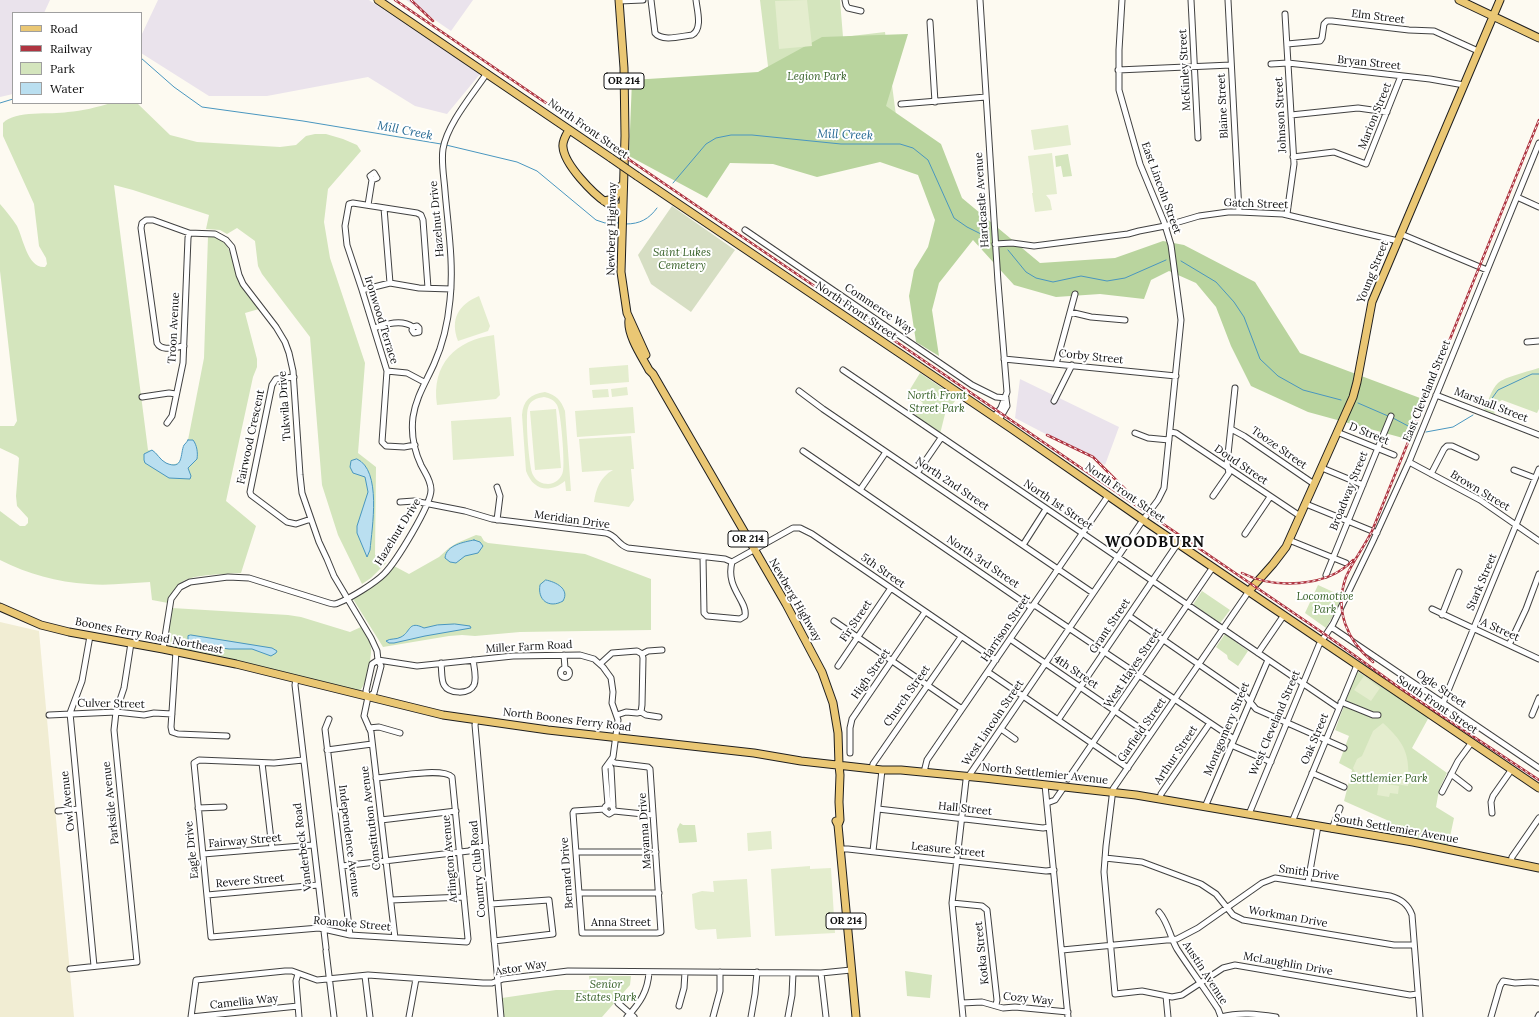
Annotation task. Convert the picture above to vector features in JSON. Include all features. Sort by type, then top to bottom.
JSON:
[{"type":"main road","name":"North Front Street","points":[[378,0],[1322,641]]},
{"type":"main road","points":[[1460,0],[1539,38]]},
{"type":"main road","name":"Young Street","points":[[1249,591],[1278,558],[1289,540],[1351,402],[1356,386],[1371,304],[1500,0]]},
{"type":"main road","name":"Newberg Highway","points":[[619,1],[625,94],[621,272],[623,296],[629,320],[633,324],[653,369],[653,374],[806,640],[825,680],[838,726],[839,765],[836,774],[834,805],[835,820],[838,825],[856,1017]]},
{"type":"main road","points":[[569,130],[563,144],[567,161],[572,169],[604,201],[612,206],[622,208]]},
{"type":"main road","points":[[604,201],[614,199],[624,178]]},
{"type":"main road","name":"Boones Ferry Road Northeast","points":[[0,608],[41,625],[69,632],[176,651],[296,679]]},
{"type":"main road","name":"South Front Street","points":[[1322,641],[1539,788]]},
{"type":"main road","name":"North Boones Ferry Road","points":[[296,679],[432,713],[476,720],[616,738],[748,752],[788,759],[839,765]]},
{"type":"main road","name":"North Settlemier Avenue","points":[[839,765],[882,770],[924,772],[1112,792],[1249,814]]},
{"type":"main road","name":"South Settlemier Avenue","points":[[1249,814],[1332,828],[1539,868]]},
{"type":"street","points":[[619,1],[643,0]]},
{"type":"street","points":[[651,0],[654,31],[657,37],[662,38],[692,35],[696,33],[698,28],[696,0]]},
{"type":"street","points":[[845,0],[848,8],[861,11]]},
{"type":"street","name":"Hardcastle Avenue","points":[[980,0],[995,244],[1007,392],[1006,398]]},
{"type":"street","name":"East Lincoln Street","points":[[1122,0],[1118,70],[1119,90],[1136,153],[1165,226],[1171,248],[1181,320],[1163,492],[1143,520]]},
{"type":"street","name":"McKinley Street","points":[[1191,0],[1198,138]]},
{"type":"street","name":"Blaine Street","points":[[1228,0],[1239,212]]},
{"type":"street","name":"Johnson Street","points":[[1285,14],[1294,157],[1287,214]]},
{"type":"street","name":"Elm Street","points":[[1287,44],[1318,42],[1322,38],[1324,24],[1332,21],[1408,30],[1432,31],[1478,51]]},
{"type":"street","points":[[930,22],[935,102]]},
{"type":"street","name":"Bryan Street","points":[[1271,64],[1288,63],[1464,85]]},
{"type":"street","points":[[1118,70],[1195,68],[1231,65]]},
{"type":"street","name":"Hazelnut Drive","points":[[163,649],[172,599],[180,588],[190,582],[228,577],[245,577],[331,604],[338,603],[375,581],[386,572],[394,562],[428,503],[431,495],[430,485],[420,462],[415,445],[413,416],[417,400],[424,382],[434,364],[444,336],[449,313],[451,270],[443,173],[443,149],[454,121],[487,73]]},
{"type":"street","name":"Marion Street","points":[[1294,157],[1334,152],[1366,164],[1401,76]]},
{"type":"street","points":[[901,104],[986,97]]},
{"type":"street","points":[[1291,115],[1358,108],[1387,112]]},
{"type":"street","name":"East Cleveland Street","points":[[1322,641],[1331,627],[1409,462],[1539,143]]},
{"type":"street","points":[[372,180],[368,205],[417,213],[421,215],[423,220],[428,288]]},
{"type":"street","points":[[1517,197],[1539,207]]},
{"type":"street","name":"Ironwood Terrace","points":[[368,205],[353,203],[349,204],[345,220],[346,241],[387,371],[382,440],[383,444],[386,446],[401,447],[415,445]]},
{"type":"street","points":[[384,208],[390,283]]},
{"type":"street","name":"Gatch Street","points":[[995,244],[1012,243],[1034,246],[1128,234],[1165,226],[1208,214],[1239,212],[1287,214],[1399,238],[1487,270]]},
{"type":"street","name":"Tukwila Drive","points":[[184,346],[164,349],[157,344],[141,228],[142,223],[146,220],[153,220],[189,232],[218,234],[228,241],[232,247],[239,275],[243,284],[276,327],[285,342],[291,359],[294,377],[302,493],[319,542],[334,576],[374,643],[381,666],[374,693],[368,697]]},
{"type":"street","name":"Commerce Way","points":[[744,230],[972,385],[996,397],[1006,398]]},
{"type":"street","name":"Troon Avenue","points":[[167,423],[172,416],[183,363],[189,232]]},
{"type":"street","points":[[362,290],[390,283],[428,288],[451,289]]},
{"type":"street","points":[[1056,364],[1075,294]]},
{"type":"street","points":[[1070,312],[1091,317],[1125,320]]},
{"type":"street","points":[[374,328],[396,322],[410,324],[413,327]]},
{"type":"street","points":[[1527,342],[1534,340],[1539,341]]},
{"type":"street","name":"Corby Street","points":[[1004,359],[1176,376]]},
{"type":"street","points":[[1054,401],[1072,366]]},
{"type":"street","name":"North 1st Street","points":[[843,370],[940,438],[1339,708]]},
{"type":"street","points":[[387,371],[407,373],[424,382]]},
{"type":"street","name":"Fairwood Crescent","points":[[294,377],[276,379],[272,385],[250,492],[251,495],[286,522],[296,524],[311,519]]},
{"type":"street","points":[[1213,496],[1229,473],[1227,464],[1235,388]]},
{"type":"street","name":"North 2nd Street","points":[[799,391],[823,409],[1093,593]]},
{"type":"street","points":[[142,397],[169,393],[176,394]]},
{"type":"street","name":"Marshall Street","points":[[1436,395],[1539,434]]},
{"type":"street","points":[[997,419],[1006,398]]},
{"type":"street","name":"Broadway Street","points":[[1326,575],[1391,416]]},
{"type":"street","name":"Tooze Street","points":[[1231,429],[1244,436],[1314,484]]},
{"type":"street","name":"Doud Street","points":[[1170,432],[1176,433],[1300,516]]},
{"type":"street","name":"D Street","points":[[1338,432],[1394,455]]},
{"type":"street","points":[[1135,433],[1148,438],[1169,440]]},
{"type":"street","points":[[917,473],[940,438]]},
{"type":"street","points":[[1431,474],[1447,446],[1452,446],[1476,457]]},
{"type":"street","name":"North 3rd Street","points":[[803,451],[1029,606],[1036,606],[1070,628],[1234,739]]},
{"type":"street","points":[[860,490],[886,452]]},
{"type":"street","name":"Brown Street","points":[[1409,462],[1480,500],[1539,541]]},
{"type":"street","points":[[1322,468],[1363,485]]},
{"type":"street","name":"Stark Street","points":[[1443,703],[1539,469]]},
{"type":"street","points":[[1514,470],[1535,478]]},
{"type":"street","points":[[497,487],[500,494],[497,520]]},
{"type":"street","name":"Harrison Street","points":[[924,772],[927,760],[1108,496]]},
{"type":"street","points":[[1245,534],[1270,497]]},
{"type":"street","name":"Meridian Drive","points":[[400,502],[412,500],[465,511],[484,518],[606,533],[613,536],[620,545],[628,548],[725,559],[732,562]]},
{"type":"street","points":[[1306,504],[1376,533]]},
{"type":"street","points":[[1023,545],[1046,509]]},
{"type":"street","name":"West Lincoln Street","points":[[963,1017],[952,903],[965,782],[1143,520]]},
{"type":"street","name":"5th Street","points":[[754,550],[788,530],[800,528],[806,530],[996,660]]},
{"type":"street","points":[[1289,540],[1346,563]]},
{"type":"street","name":"Grant Street","points":[[1058,720],[1178,543]]},
{"type":"street","points":[[703,557],[704,613],[707,616],[740,619],[744,616],[745,610],[731,582],[732,562],[754,550]]},
{"type":"street","name":"West Hayes Street","points":[[1068,779],[1140,676],[1213,567]]},
{"type":"street","points":[[1442,615],[1459,572]]},
{"type":"street","points":[[1509,645],[1526,609],[1539,574]]},
{"type":"street","name":"Fir Street","points":[[838,666],[890,588]]},
{"type":"street","name":"Garfield Street","points":[[1115,994],[1105,887],[1105,858],[1112,792],[1249,591]]},
{"type":"street","name":"A Street","points":[[1432,609],[1442,615],[1539,659]]},
{"type":"street","name":"High Street","points":[[850,753],[850,728],[852,719],[925,612]]},
{"type":"street","points":[[1258,653],[1284,615]]},
{"type":"street","points":[[1129,616],[1163,641],[1246,697],[1256,709],[1344,748]]},
{"type":"street","points":[[834,621],[962,709]]},
{"type":"street","name":"Ogle Street","points":[[1331,627],[1539,768]]},
{"type":"street","name":"Owl Avenue","points":[[90,636],[82,681],[70,713],[94,966]]},
{"type":"street","name":"Church Street","points":[[872,768],[872,764],[961,637]]},
{"type":"street","name":"4th Street","points":[[1010,639],[1150,735]]},
{"type":"street","name":"West Cleveland Street","points":[[1249,814],[1322,641]]},
{"type":"street","name":"Parkside Avenue","points":[[94,966],[137,962],[114,730],[116,712],[124,688],[131,643]]},
{"type":"street","points":[[642,654],[648,651],[662,650]]},
{"type":"street","points":[[176,651],[171,727],[172,732],[178,734],[227,736]]},
{"type":"street","points":[[600,664],[612,653],[637,651],[642,654]]},
{"type":"street","points":[[641,712],[642,654]]},
{"type":"street","points":[[564,655],[565,668]]},
{"type":"street","name":"Miller Farm Road","points":[[378,660],[417,666],[511,656],[580,655],[589,657],[606,669],[612,681],[612,703],[617,715],[618,723],[614,756],[610,762]]},
{"type":"street","points":[[368,697],[366,691],[372,664],[378,660]]},
{"type":"street","points":[[441,663],[443,682],[446,687],[450,690],[465,692],[470,690],[474,684],[473,660]]},
{"type":"street","name":"Montgomery Street","points":[[1205,807],[1249,701],[1268,660]]},
{"type":"street","name":"Oak Street","points":[[1292,822],[1341,702],[1358,665]]},
{"type":"street","points":[[988,672],[1128,768]]},
{"type":"street","name":"Vanderbeck Road","points":[[296,679],[295,685],[303,760],[334,1017]]},
{"type":"street","name":"Constitution Avenue","points":[[368,697],[364,716],[369,728],[372,744],[395,938]]},
{"type":"street","points":[[1532,715],[1539,698]]},
{"type":"street","points":[[1341,702],[1373,715],[1378,715]]},
{"type":"street","name":"Culver Street","points":[[49,715],[116,712],[144,715],[157,713],[172,714]]},
{"type":"street","points":[[617,715],[626,712],[641,712],[646,715],[659,717]]},
{"type":"street","name":"Independence Avenue","points":[[330,719],[325,729],[350,935]]},
{"type":"street","name":"Country Club Road","points":[[476,720],[475,724],[501,1017]]},
{"type":"street","name":"Arthur Street","points":[[1160,799],[1161,794],[1210,723]]},
{"type":"street","points":[[369,728],[379,727],[400,733]]},
{"type":"street","points":[[1001,729],[1015,739]]},
{"type":"street","points":[[1442,792],[1451,774],[1472,742]]},
{"type":"street","points":[[328,750],[372,744]]},
{"type":"street","points":[[1231,745],[1271,762]]},
{"type":"street","name":"Eagle Drive","points":[[211,937],[194,767],[195,761],[202,760],[262,763]]},
{"type":"street","points":[[272,848],[262,763],[303,760]]},
{"type":"street","points":[[610,762],[610,808],[653,814]]},
{"type":"street","name":"Mayanna Drive","points":[[610,762],[650,768],[661,932]]},
{"type":"street","points":[[1492,812],[1491,802],[1493,796],[1512,769]]},
{"type":"street","points":[[874,852],[882,770]]},
{"type":"street","name":"Arlington Avenue","points":[[376,778],[429,773],[443,773],[451,775],[454,782],[468,939],[467,942]]},
{"type":"street","points":[[1312,773],[1344,787]]},
{"type":"street","points":[[1451,774],[1470,788]]},
{"type":"street","points":[[1045,785],[1068,1014]]},
{"type":"street","points":[[1046,803],[1055,800],[1064,787]]},
{"type":"street","points":[[198,808],[224,807]]},
{"type":"street","name":"Bernard Drive","points":[[582,933],[573,812],[610,808]]},
{"type":"street","points":[[1332,828],[1340,808]]},
{"type":"street","points":[[58,811],[79,809]]},
{"type":"street","name":"Hall Street","points":[[878,809],[1049,827]]},
{"type":"street","points":[[381,820],[456,811]]},
{"type":"street","points":[[1511,862],[1512,858],[1539,818]]},
{"type":"street","points":[[1308,882],[1318,826]]},
{"type":"street","name":"Fairway Street","points":[[203,854],[313,845]]},
{"type":"street","points":[[342,866],[460,852],[486,846]]},
{"type":"street","name":"Leasure Street","points":[[840,849],[1046,871],[1054,870]]},
{"type":"street","points":[[576,852],[656,852]]},
{"type":"street","name":"Workman Drive","points":[[1105,858],[1142,862],[1201,884],[1216,894],[1236,917],[1243,920],[1394,945],[1414,945]]},
{"type":"street","name":"Smith Drive","points":[[1062,950],[1172,940],[1189,934],[1262,883],[1272,878],[1308,882],[1390,896],[1401,900],[1409,908],[1412,915],[1420,1017]]},
{"type":"street","name":"Revere Street","points":[[207,895],[318,885]]},
{"type":"street","points":[[579,893],[659,893]]},
{"type":"street","points":[[391,900],[464,897]]},
{"type":"street","points":[[491,904],[549,900],[553,934],[494,941]]},
{"type":"street","name":"Kotka Street","points":[[952,903],[982,906],[987,910],[997,1000],[996,1005]]},
{"type":"street","name":"Austin Avenue","points":[[1159,912],[1164,918],[1172,940],[1218,1009],[1221,1017]]},
{"type":"street","name":"Roanoke Street","points":[[211,937],[318,928],[350,935],[467,942]]},
{"type":"street","name":"Anna Street","points":[[582,933],[661,932]]},
{"type":"street","name":"McLaughlin Drive","points":[[1115,994],[1145,992],[1166,996],[1182,995],[1223,968],[1236,965],[1411,995],[1418,994]]},
{"type":"street","points":[[70,969],[94,966]]},
{"type":"street","name":"Astor Way","points":[[191,1017],[196,980],[286,971],[312,979],[365,976],[478,983],[568,971],[821,973],[851,970]]},
{"type":"street","points":[[618,1004],[631,1016],[645,992],[649,972]]},
{"type":"street","points":[[679,1006],[684,988],[685,972]]},
{"type":"street","points":[[713,1017],[720,991],[720,972]]},
{"type":"street","points":[[751,1017],[757,972]]},
{"type":"street","points":[[788,1017],[792,995],[793,973]]},
{"type":"street","points":[[821,973],[826,1017]]},
{"type":"street","points":[[298,974],[296,981],[299,1017]]},
{"type":"street","points":[[365,976],[370,1017]]},
{"type":"street","points":[[409,1017],[416,979]]},
{"type":"street","points":[[1492,1017],[1500,986],[1503,981],[1515,983],[1539,983]]},
{"type":"street","points":[[1166,996],[1168,1017]]},
{"type":"street","name":"Cozy Way","points":[[962,1002],[982,1002],[1003,1008],[1015,1007],[1068,1014]]},
{"type":"street","name":"Camellia Way","points":[[191,1017],[298,1006]]},
{"type":"street","points":[[1221,1017],[1240,1013],[1255,1013],[1276,1017]]},
{"type":"shaded area","points":[[0,0],[50,0],[44,12],[12,12],[12,94],[0,97]]},
{"type":"shaded area","points":[[158,0],[369,0],[480,74],[447,114],[415,106],[368,77],[267,96],[209,96],[142,54],[142,34]]},
{"type":"shaded area","points":[[406,0],[473,0],[451,31]]},
{"type":"shaded area","points":[[1020,379],[1119,427],[1105,465],[1015,418]]},
{"type":"shaded area","points":[[0,622],[39,631],[74,1017],[0,1017]]},
{"type":"green space","name":"Legion Park","points":[[760,0],[840,0],[843,37],[885,32],[897,123],[775,124]]},
{"type":"green space","points":[[807,0],[812,46],[779,49],[775,1]]},
{"type":"green space","points":[[908,34],[886,106],[941,144],[962,198],[1040,263],[1115,258],[1163,241],[1184,245],[1255,282],[1300,353],[1420,398],[1403,438],[1308,412],[1251,386],[1231,346],[1216,307],[1196,283],[1169,271],[1151,280],[1144,299],[1100,294],[1056,297],[1014,285],[973,240],[939,283],[932,310],[939,356],[916,342],[909,296],[914,270],[928,247],[935,220],[918,175],[880,162],[817,177],[773,164],[730,163],[707,198],[629,156],[632,80],[758,72],[822,37]]},
{"type":"green space","points":[[108,104],[138,104],[170,135],[197,142],[280,147],[296,145],[306,136],[326,134],[357,145],[361,151],[328,189],[324,222],[330,258],[365,363],[358,453],[376,467],[375,555],[386,563],[371,578],[362,584],[338,535],[322,485],[310,337],[262,274],[258,266],[255,241],[237,228],[227,234],[220,230],[206,229],[209,215],[114,185],[148,450],[155,453],[166,463],[175,464],[181,461],[188,440],[204,358],[208,236],[216,237],[223,241],[227,246],[240,284],[246,294],[259,309],[245,313],[257,359],[257,367],[253,377],[226,501],[256,526],[241,573],[210,575],[187,579],[175,588],[168,603],[152,600],[150,582],[103,585],[65,581],[32,573],[0,560],[0,511],[20,526],[25,526],[28,523],[28,518],[17,506],[16,496],[19,458],[0,448],[0,426],[14,426],[17,421],[0,271],[0,204],[17,226],[30,258],[39,266],[45,267],[47,264],[46,258],[39,246],[34,204],[3,136],[3,123],[16,116],[61,113],[90,109]]},
{"type":"green space","points":[[1068,125],[1071,145],[1034,150],[1031,130]]},
{"type":"green space","points":[[1052,153],[1057,194],[1046,195],[1050,200],[1052,210],[1035,212],[1028,156]]},
{"type":"green space","points":[[1068,154],[1072,176],[1063,177],[1061,166],[1056,167],[1055,156]]},
{"type":"green space","name":"Saint Lukes Cemetery","points":[[672,206],[735,250],[691,312],[651,284],[638,255]]},
{"type":"green space","points":[[479,296],[490,326],[488,331],[458,341],[455,326],[458,314],[461,308]]},
{"type":"green space","points":[[494,335],[500,395],[496,399],[437,405],[436,390],[438,377],[442,366],[449,356],[468,342]]},
{"type":"green space","points":[[628,365],[629,382],[590,385],[589,368]]},
{"type":"green space","points":[[1539,368],[1539,409],[1537,413],[1502,400],[1495,406],[1495,415],[1484,411],[1498,383],[1511,376]]},
{"type":"green space","name":"North Front Street Park","points":[[920,373],[951,394],[951,398],[955,401],[945,414],[940,434],[914,417],[923,403],[909,391]]},
{"type":"green space","points":[[627,387],[628,395],[612,397],[611,389]]},
{"type":"green space","points":[[608,389],[609,397],[593,398],[592,390]]},
{"type":"green space","points":[[545,392],[555,396],[562,404],[565,411],[571,491],[566,491],[565,481],[553,488],[547,489],[537,486],[526,471],[522,415],[524,406],[528,399],[535,394]],"holes":[[[544,397],[552,400],[557,405],[561,427],[563,471],[560,478],[551,484],[541,483],[533,475],[527,431],[527,413],[530,403],[536,399]]]},
{"type":"green space","points":[[633,407],[635,433],[577,437],[575,411]]},
{"type":"green space","points":[[556,409],[561,468],[535,470],[530,411]]},
{"type":"green space","points":[[511,417],[514,456],[453,460],[451,421]]},
{"type":"green space","points":[[631,436],[634,469],[631,469],[634,500],[629,507],[594,502],[599,484],[605,476],[613,470],[582,472],[579,439]]},
{"type":"green space","points":[[476,535],[481,536],[484,541],[488,543],[585,554],[651,579],[651,630],[520,632],[475,636],[462,635],[383,647],[353,599],[384,578],[394,566],[409,574],[439,557],[457,543]]},
{"type":"green space","name":"Locomotive Park","points":[[1318,585],[1340,595],[1339,605],[1326,628],[1305,613]]},
{"type":"green space","points":[[1202,591],[1230,610],[1220,623],[1194,605]]},
{"type":"green space","points":[[172,608],[288,615],[301,617],[350,632],[361,627],[371,648],[366,678],[362,689],[359,691],[171,647],[167,644],[167,640]]},
{"type":"green space","points":[[1225,634],[1248,651],[1238,666],[1228,659],[1227,655],[1216,647]]},
{"type":"green space","name":"Settlemier Park","points":[[1357,671],[1429,717],[1412,748],[1447,773],[1439,790],[1436,807],[1454,818],[1448,846],[1387,835],[1389,821],[1344,801],[1352,770],[1339,763],[1349,736],[1335,730]]},
{"type":"green space","points":[[1364,676],[1380,688],[1371,701],[1354,690]]},
{"type":"green space","points":[[1383,723],[1397,737],[1405,751],[1408,766],[1408,786],[1379,781],[1356,774],[1353,768],[1357,759],[1362,756],[1373,731]]},
{"type":"green space","points":[[1379,783],[1399,786],[1398,794],[1390,793],[1389,797],[1377,795]]},
{"type":"green space","points":[[680,823],[683,825],[695,825],[697,842],[679,843],[677,829]]},
{"type":"green space","points":[[771,831],[772,849],[748,851],[747,833]]},
{"type":"green space","points":[[810,866],[810,869],[831,868],[835,933],[775,936],[771,869]]},
{"type":"green space","points":[[747,879],[751,937],[717,939],[716,929],[698,930],[695,928],[692,894],[702,891],[714,892],[713,881]]},
{"type":"green space","points":[[905,971],[932,975],[930,998],[907,996]]},
{"type":"green space","name":"Senior Estates Park","points":[[589,976],[631,976],[630,985],[602,1017],[504,1017],[502,998],[556,990],[591,990]]},
{"type":"water","points":[[188,440],[193,440],[197,454],[197,459],[188,468],[191,476],[190,479],[169,478],[145,463],[144,454],[152,450],[164,462],[176,465],[179,463],[184,445]]},
{"type":"water","points":[[357,459],[365,465],[370,475],[373,487],[374,500],[372,528],[370,550],[367,557],[357,533],[357,526],[368,492],[365,477],[353,473],[350,467],[351,461]]},
{"type":"water","points":[[474,540],[480,542],[483,546],[478,553],[465,556],[456,563],[450,562],[445,558],[446,554],[452,547]]},
{"type":"water","points":[[546,580],[554,582],[561,587],[565,593],[563,601],[553,604],[545,602],[542,599],[540,595],[540,585]]},
{"type":"water","points":[[455,624],[470,626],[471,628],[394,643],[389,643],[386,641],[401,637],[415,625],[424,628],[437,625]]},
{"type":"water","points":[[191,635],[272,648],[277,651],[271,656],[252,649],[229,649],[193,644],[188,640],[188,636]]},
{"type":"waterway","name":"Mill Creek","points":[[142,59],[174,87],[202,107],[303,121],[441,144]]},
{"type":"waterway","name":"Mill Creek","points":[[0,103],[12,99]]},
{"type":"waterway","name":"Mill Creek","points":[[673,183],[706,144],[716,138],[731,135],[752,135],[841,144],[900,144],[913,148],[928,160],[954,218],[967,227],[989,238]]},
{"type":"waterway","name":"Mill Creek","points":[[446,145],[517,162],[537,171],[596,220],[605,223],[619,223]]},
{"type":"waterway","name":"Mill Creek","points":[[626,224],[644,220],[657,208]]},
{"type":"waterway","name":"Mill Creek","points":[[1008,250],[1026,272],[1036,278],[1053,282],[1081,276],[1107,281],[1125,278],[1166,260]]},
{"type":"waterway","name":"Mill Creek","points":[[1181,261],[1216,282],[1234,302],[1244,317],[1260,359],[1278,376],[1303,390],[1341,400]]},
{"type":"waterway","name":"Mill Creek","points":[[1485,408],[1498,390],[1532,374],[1539,374]]},
{"type":"waterway","name":"Mill Creek","points":[[1358,403],[1388,416]]},
{"type":"waterway","name":"Mill Creek","points":[[1426,432],[1453,427],[1473,415]]},
{"type":"waterway","name":"Mill Creek","points":[[1393,418],[1410,427]]},
{"type":"railway","points":[[395,0],[1326,635],[1400,688],[1539,780]]},
{"type":"railway","points":[[411,0],[433,21]]},
{"type":"railway","points":[[1373,662],[1356,644],[1345,624],[1342,613],[1342,601],[1346,577],[1372,531],[1539,120]]},
{"type":"railway","points":[[1047,435],[1093,457],[1135,499]]},
{"type":"railway","points":[[1242,573],[1269,582],[1300,583],[1315,581],[1329,576],[1342,569],[1353,560]]},
{"type":"district","name":"WOODBURN","points":[[1155,543]]}]
